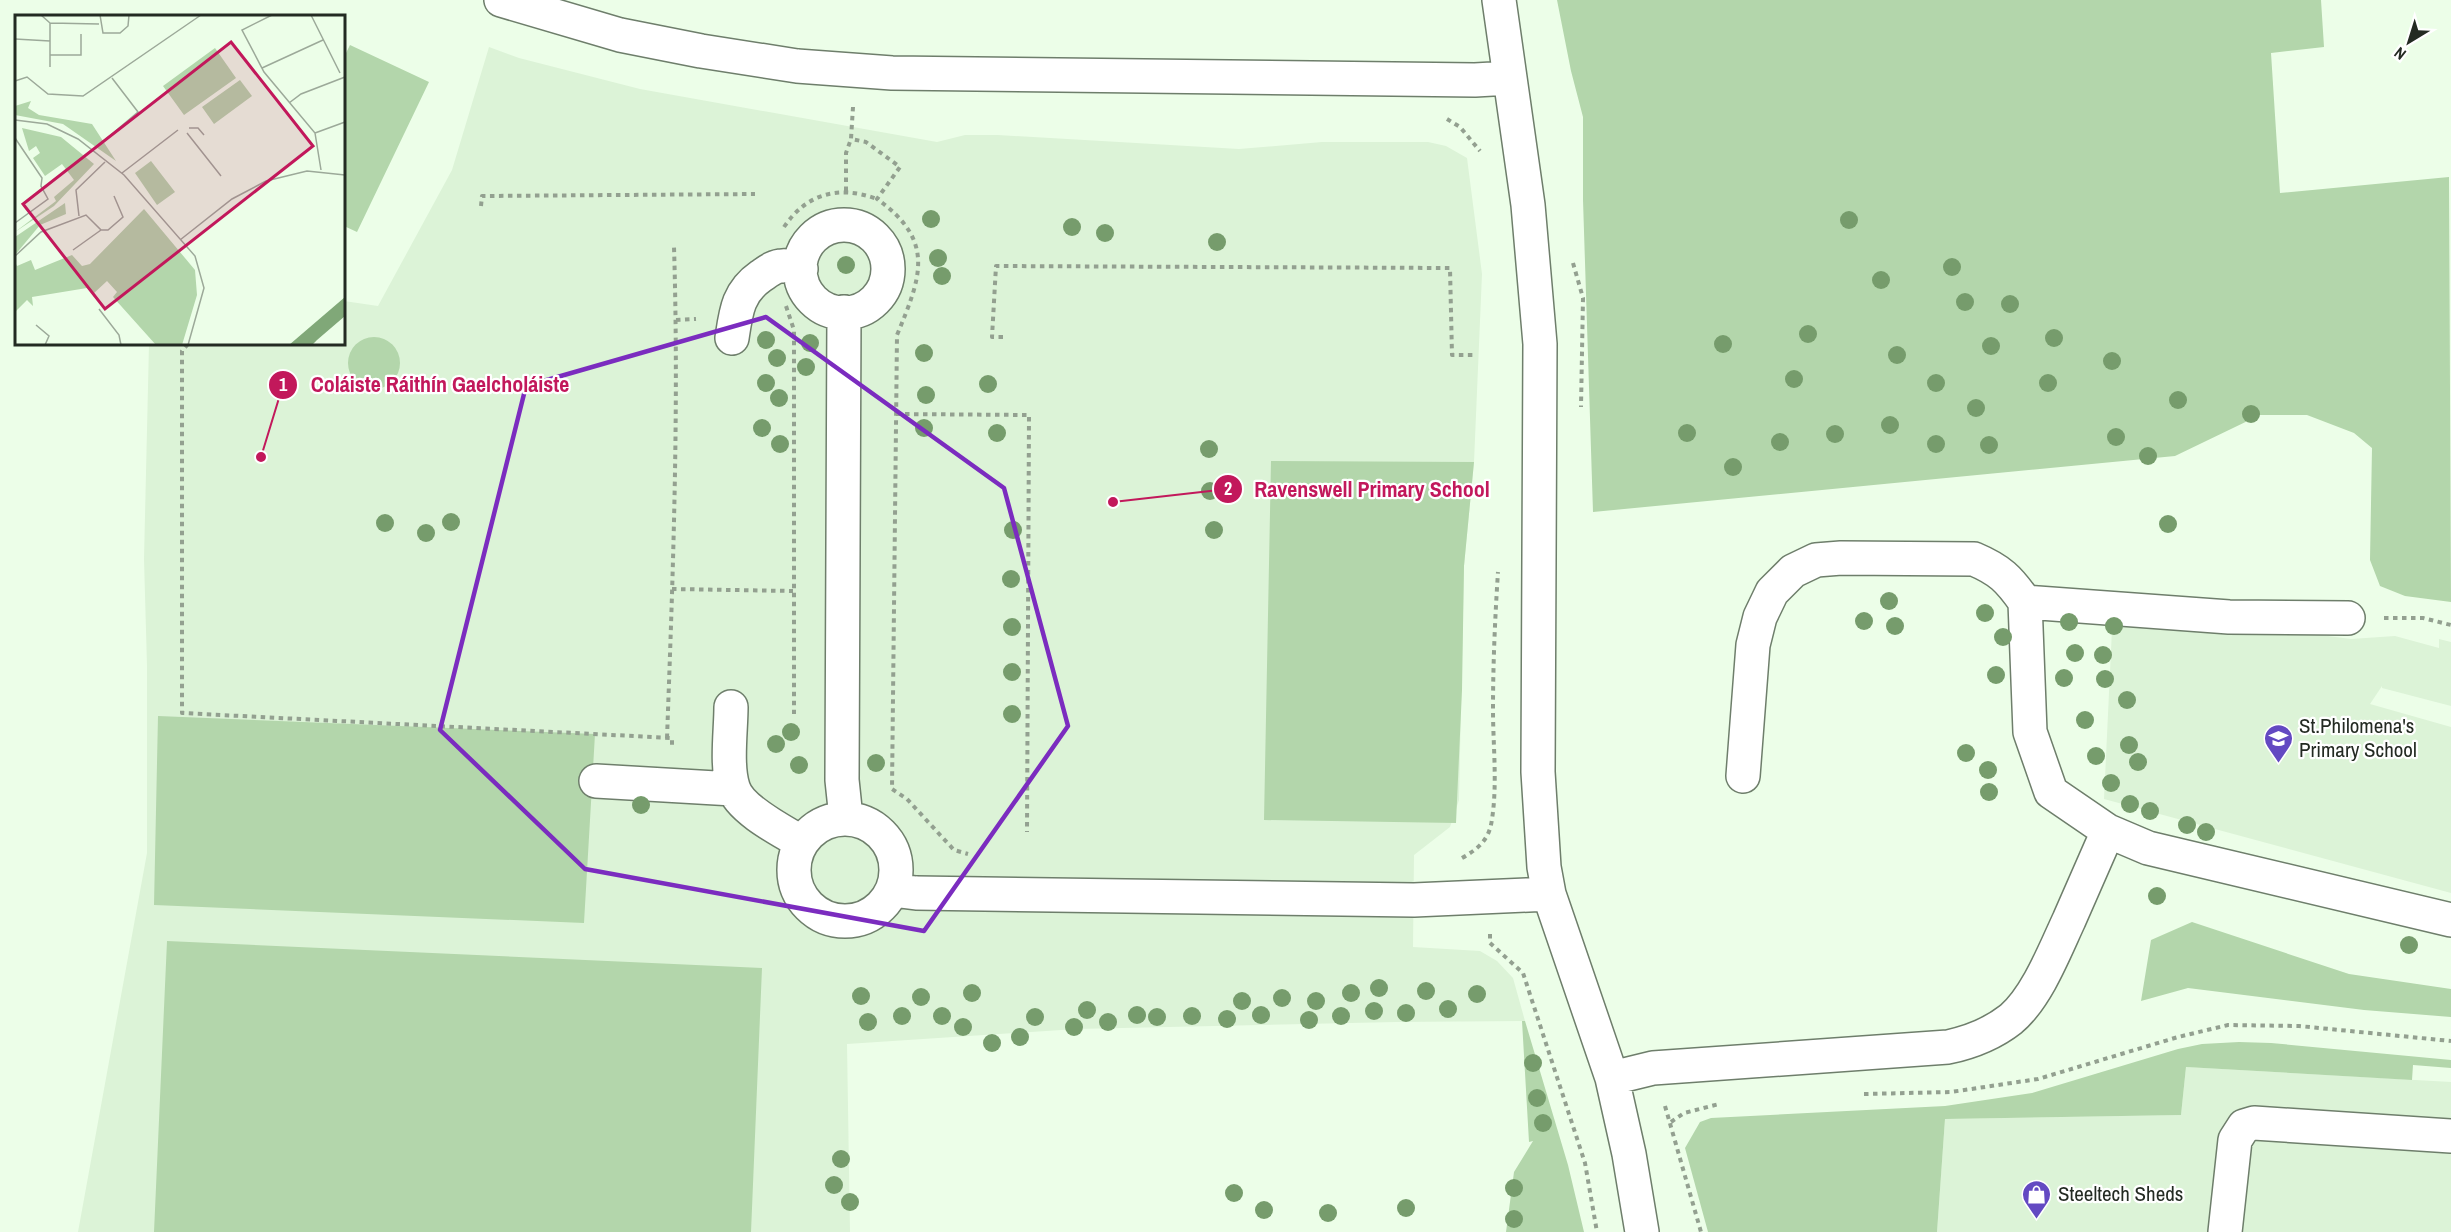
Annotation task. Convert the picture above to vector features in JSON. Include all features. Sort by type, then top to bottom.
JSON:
[{"type":"street","points":[[501,0],[620,35],[797,66],[892,73],[1475,80],[1510,78]]},
{"type":"street","points":[[1499,0],[1528,205],[1540,344],[1538,772],[1544,867],[1549,894],[1612,1078],[1629,1154],[1642,1232]]},
{"type":"street","points":[[838,225],[853,226],[866,231],[877,240],[885,252],[888,266],[887,280],[883,290],[872,304],[859,310],[844,312],[831,311],[819,305],[809,295],[803,283],[801,269],[807,246],[826,229],[838,225]]},
{"type":"street","points":[[732,338],[741,298],[748,284],[768,270],[781,266],[801,269]]},
{"type":"street","points":[[844,312],[842,780],[846,818]]},
{"type":"street","points":[[1743,776],[1753,645],[1760,617],[1772,592],[1794,571],[1816,560],[1841,558],[1974,560],[1992,567],[2008,579],[2025,602],[2030,732],[2051,792],[2109,831],[2148,848],[2451,920]]},
{"type":"street","points":[[2025,602],[2229,617],[2348,618]]},
{"type":"street","points":[[731,707],[730,774],[733,789],[742,801],[756,813],[801,842]]},
{"type":"street","points":[[596,781],[733,789]]},
{"type":"street","points":[[846,818],[862,822],[877,830],[888,842],[894,857],[896,874],[892,890],[883,904],[870,914],[854,920],[837,921],[821,915],[807,905],[798,891],[794,874],[795,858],[801,842],[813,829],[828,821],[846,818]]},
{"type":"street","points":[[1612,1078],[1653,1068],[1948,1047],[1970,1042],[1987,1034],[2011,1018],[2025,1004],[2054,953],[2109,831]]},
{"type":"street","points":[[892,890],[916,893],[1414,900],[1549,894]]},
{"type":"street","points":[[2225,1232],[2235,1140],[2244,1126],[2254,1123],[2451,1136]]},
{"type":"path","points":[[1444,117],[1460,127],[1484,156]]},
{"type":"path","points":[[846,191],[846,153],[851,139]]},
{"type":"path","points":[[866,142],[900,167],[877,199],[902,221],[914,239],[918,255],[917,284],[897,335],[892,789],[907,799],[954,850],[976,856],[978,893]]},
{"type":"path","points":[[482,206],[482,196],[755,194]]},
{"type":"path","points":[[667,738],[676,320],[674,247]]},
{"type":"path","points":[[1571,256],[1583,298],[1580,418]]},
{"type":"path","points":[[1003,337],[992,337],[996,266],[1450,268],[1452,355],[1473,355]]},
{"type":"path","points":[[768,270],[794,330],[794,714]]},
{"type":"path","points":[[187,345],[182,351],[182,713],[672,738],[672,786]]},
{"type":"path","points":[[896,414],[1029,415],[1027,832]]},
{"type":"path","points":[[1453,860],[1475,851],[1485,841],[1491,825],[1494,785],[1494,633],[1498,566]]},
{"type":"path","points":[[672,589],[793,591]]},
{"type":"path","points":[[2348,618],[2423,618],[2451,626]]},
{"type":"path","points":[[1487,898],[1491,943],[1523,973],[1585,1163],[1597,1232]]},
{"type":"path","points":[[1852,1094],[1951,1092],[2038,1079],[2178,1037],[2228,1025],[2299,1026],[2451,1041]]},
{"type":"path","points":[[1653,1068],[1671,1122],[1701,1232]]},
{"type":"path","points":[[1671,1122],[1684,1113],[1722,1104]]},
{"type":"highlighted area","points":[[766,317],[1004,488],[1068,726],[924,931],[585,869],[440,730],[526,386]]},
{"type":"shaded area","points":[[1557,0],[2321,0],[2324,47],[2271,53],[2280,193],[2449,177],[2451,602],[2405,596],[2380,586],[2370,560],[2372,448],[2354,433],[2307,415],[2260,415],[2175,456],[1593,512],[1583,200],[1583,117]]},
{"type":"shaded area","points":[[350,45],[429,82],[357,232],[345,226],[345,55]]},
{"type":"shaded area","points":[[489,47],[519,58],[640,89],[937,142],[965,135],[998,135],[1239,149],[1322,142],[1428,142],[1446,146],[1467,158],[1482,274],[1474,462],[1464,566],[1459,800],[1450,827],[1414,855],[1413,947],[1480,951],[1497,961],[1513,978],[1525,1021],[1076,1029],[847,1044],[850,1232],[78,1232],[147,853],[147,666],[144,559],[149,345],[345,345],[345,301],[378,306],[452,170]]},
{"type":"shaded area","points":[[374,337],[384,339],[392,345],[398,353],[400,363],[398,373],[392,381],[384,387],[374,389],[364,387],[356,381],[350,373],[348,363],[350,353],[356,345],[364,339]]},
{"type":"shaded area","points":[[1271,461],[1474,462],[1464,566],[1462,690],[1456,823],[1264,820]]},
{"type":"shaded area","name":"St.Philomena's Primary School","points":[[2113,608],[2351,639],[2395,636],[2439,648],[2439,639],[2451,642],[2451,706],[2382,688],[2382,686],[2370,704],[2451,727],[2451,893],[2104,799]]},
{"type":"shaded area","points":[[158,716],[595,734],[584,923],[154,905]]},
{"type":"shaded area","points":[[2192,922],[2349,974],[2451,989],[2451,1017],[2364,1010],[2188,988],[2141,1001],[2151,940]]},
{"type":"shaded area","points":[[167,941],[762,968],[751,1232],[154,1232]]},
{"type":"shaded area","points":[[1522,1021],[1525,1021],[1568,1165],[1584,1232],[1506,1232],[1514,1172],[1533,1141],[1529,1142]]},
{"type":"shaded area","points":[[2239,1042],[2451,1060],[2451,1068],[2413,1065],[2412,1080],[2186,1067],[2181,1115],[1945,1119],[1937,1232],[1708,1232],[1685,1148],[1700,1122],[1711,1118],[1945,1106],[2032,1093],[2178,1049],[2202,1044]]},
{"type":"shaded area","points":[[2186,1067],[2451,1082],[2451,1232],[1937,1232],[1945,1119],[2181,1115]]},
{"type":"place","name":"Coláiste Ráithín Gaelcholáiste","points":[[261,457]]},
{"type":"place","name":"Ravenswell Primary School","points":[[1113,502]]},
{"type":"place","name":"St.Philomena's Primary School","points":[[2278,764]]},
{"type":"place","name":"Steeltech Sheds","points":[[2037,1220]]}]
